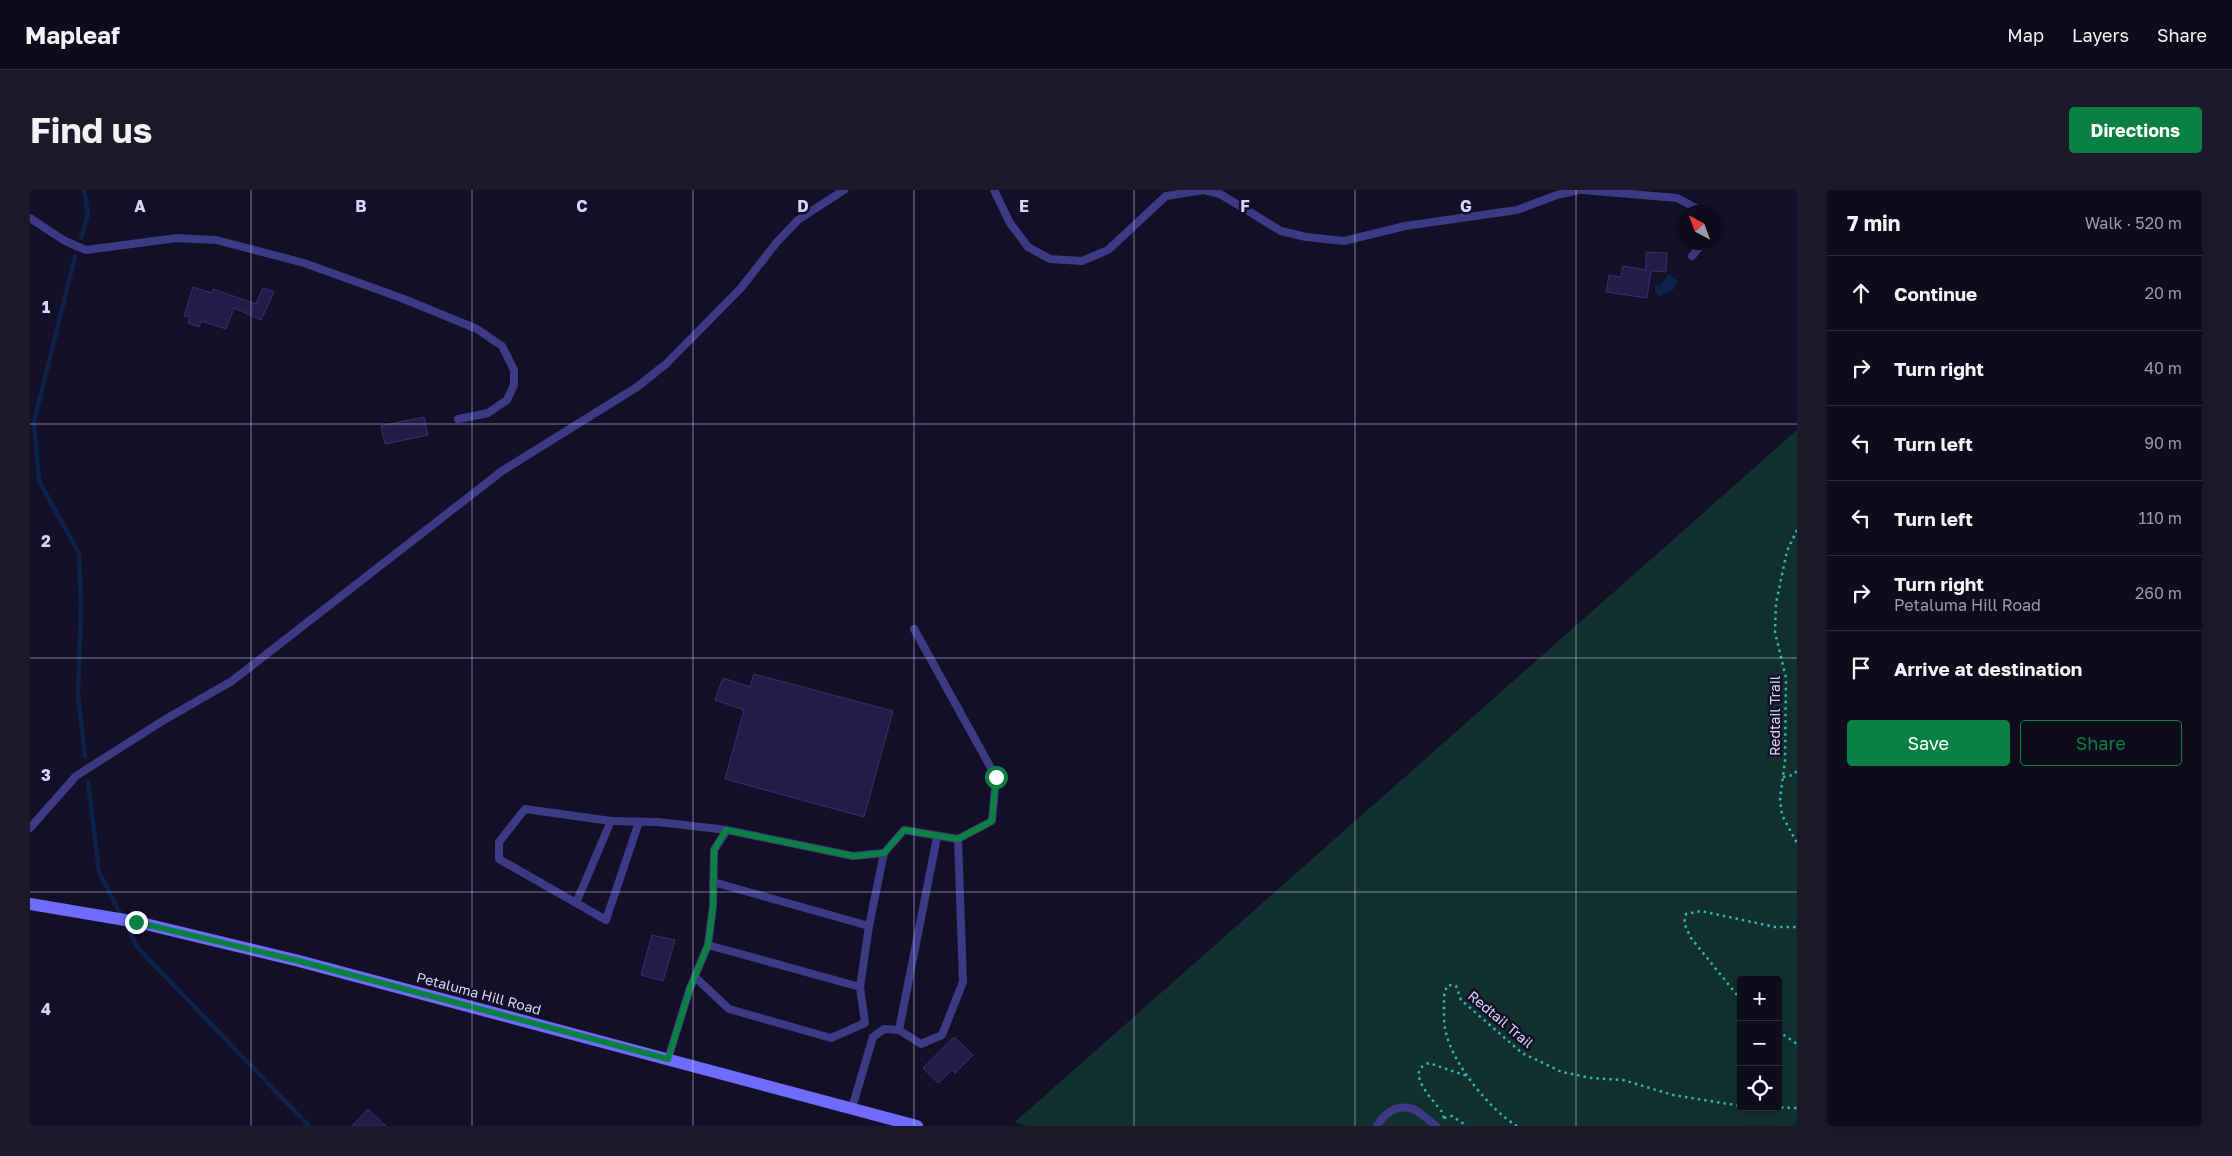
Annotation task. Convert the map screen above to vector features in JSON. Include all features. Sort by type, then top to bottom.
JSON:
[{"type":"main road","name":"Petaluma Hill Road","points":[[30,904],[124,920],[299,961],[917,1126]]},
{"type":"lane","points":[[30,828],[76,776],[164,720],[232,682],[502,471],[652,376],[740,288],[777,242],[798,220],[844,190]]},
{"type":"lane","points":[[994,190],[1010,223],[1028,247],[1050,259],[1082,261],[1108,250],[1166,196],[1204,190],[1220,194],[1281,231],[1306,238],[1344,240],[1404,226],[1517,210],[1557,195],[1579,190]]},
{"type":"lane","points":[[1583,190],[1677,198],[1690,205]]},
{"type":"lane","points":[[30,218],[65,241],[86,250],[177,238],[216,240],[304,263],[404,299],[478,329],[502,346],[514,370],[514,385],[507,400],[488,413],[458,419]]},
{"type":"lane","points":[[1692,256],[1697,250]]},
{"type":"lane","points":[[873,1037],[865,1023],[860,987],[869,926],[884,853],[904,830],[958,839],[992,821],[996,777],[914,629]]},
{"type":"lane","points":[[639,822],[606,920],[499,859],[499,842],[525,809],[610,821],[639,822],[726,830],[853,856],[884,853]]},
{"type":"lane","points":[[576,903],[610,821]]},
{"type":"lane","points":[[668,1059],[695,976],[708,945],[714,850],[726,830]]},
{"type":"lane","points":[[899,1030],[937,837]]},
{"type":"lane","points":[[852,1108],[873,1037],[884,1029],[899,1030],[922,1044],[942,1035],[963,982],[958,839]]},
{"type":"lane","points":[[713,882],[869,926]]},
{"type":"lane","points":[[708,945],[860,987]]},
{"type":"lane","points":[[695,976],[729,1009],[831,1038],[865,1023]]},
{"type":"lane","points":[[1377,1126],[1382,1116],[1392,1110],[1412,1109],[1436,1126]]},
{"type":"path","name":"Redtail Trail","points":[[1797,530],[1787,551],[1776,603],[1775,632],[1786,678],[1783,777],[1780,798],[1782,815],[1797,843]]},
{"type":"path","points":[[1783,777],[1793,775],[1797,771]]},
{"type":"path","points":[[1737,995],[1691,938],[1684,923],[1686,914],[1701,911],[1775,927],[1797,927]]},
{"type":"path","name":"Redtail Trail","points":[[1517,1126],[1490,1105],[1468,1077],[1452,1049],[1446,1033],[1444,992],[1448,985],[1456,986],[1461,1000],[1522,1052],[1562,1072],[1591,1078],[1623,1080],[1673,1095],[1737,1105]]},
{"type":"path","points":[[1782,1034],[1797,1044]]},
{"type":"path","points":[[1467,1126],[1452,1116],[1444,1118],[1442,1112],[1420,1082],[1419,1071],[1424,1064],[1429,1063],[1468,1077]]},
{"type":"path","points":[[1782,1107],[1797,1108]]},
{"type":"green space","points":[[1797,430],[1797,1126],[1027,1126],[1015,1122]]},
{"type":"water","points":[[1669,274],[1677,281],[1674,289],[1659,297],[1655,292],[1655,286],[1660,285]]},
{"type":"building","points":[[1646,252],[1667,253],[1666,272],[1651,271],[1647,298],[1606,292],[1609,275],[1621,277],[1623,266],[1646,270]]},
{"type":"building","points":[[193,287],[212,293],[213,289],[256,304],[263,288],[274,292],[261,320],[234,308],[226,329],[201,321],[199,327],[188,323],[190,317],[184,316]]},
{"type":"building","points":[[424,417],[428,435],[385,444],[381,426]]},
{"type":"building","points":[[754,674],[893,711],[864,817],[725,779],[744,710],[715,700],[723,678],[750,687]]},
{"type":"building","points":[[652,935],[675,940],[663,981],[641,975]]},
{"type":"building","points":[[954,1037],[973,1055],[955,1073],[952,1070],[938,1083],[923,1068]]},
{"type":"building","points":[[368,1109],[386,1126],[352,1126]]},
{"type":"waterway","points":[[81,238],[88,214],[84,190]]},
{"type":"waterway","points":[[75,256],[34,422],[39,481],[79,553],[81,607],[78,695],[85,757]]},
{"type":"waterway","points":[[88,782],[99,872],[137,947],[309,1126]]},
{"type":"route","points":[[136,922],[299,961],[668,1059],[690,988],[708,945],[713,906],[714,850],[726,830],[853,856],[884,853],[904,830],[958,839],[992,821],[996,777]]}]
